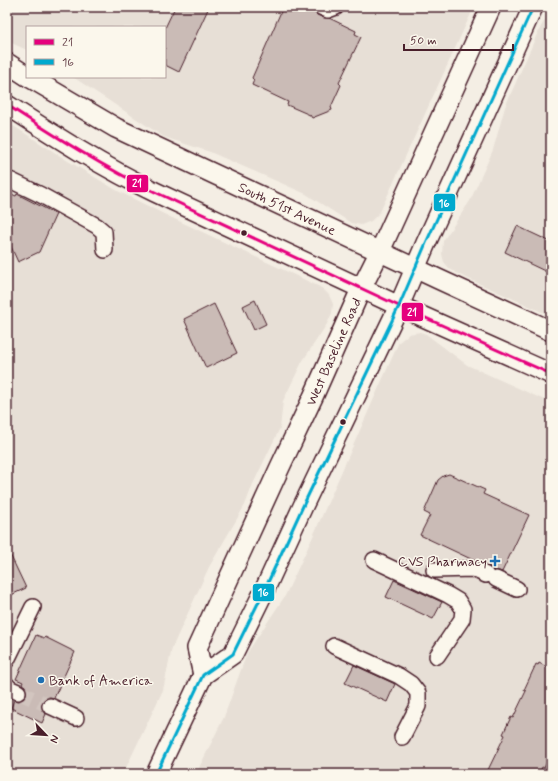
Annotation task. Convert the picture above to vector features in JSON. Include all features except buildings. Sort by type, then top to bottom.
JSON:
[{"type":"main road","name":"West Baseline Road","points":[[203,675],[197,648],[313,397],[361,289],[380,251],[490,7]]},
{"type":"main road","points":[[156,774],[203,675],[233,654],[264,591],[399,306],[533,7]]},
{"type":"main road","name":"South 51st Avenue","points":[[7,63],[26,75]]},
{"type":"main road","name":"South 51st Avenue","points":[[31,78],[116,128],[551,331]]},
{"type":"main road","points":[[7,105],[62,141],[122,176],[199,214],[361,289],[551,374]]},
{"type":"lane","points":[[321,7],[328,10],[336,7]]},
{"type":"lane","points":[[7,179],[41,195],[98,226],[104,232],[105,250]]},
{"type":"lane","points":[[374,560],[458,601],[463,609],[462,619],[437,656]]},
{"type":"lane","points":[[434,570],[473,569],[517,589]]},
{"type":"lane","points":[[7,660],[33,607]]},
{"type":"lane","points":[[334,646],[399,676],[411,684],[418,693],[418,706],[402,737]]},
{"type":"lane","points":[[50,706],[76,718]]},
{"type":"shaded area","points":[[7,7],[474,7],[380,212],[371,221],[361,225],[351,223],[306,194],[210,152],[164,137],[75,78],[166,78],[166,26],[26,26],[26,50],[7,41]]},
{"type":"shaded area","points":[[551,9],[551,316],[460,275],[450,269],[444,262],[442,254],[443,241],[470,201],[493,150],[505,107],[538,32]]},
{"type":"shaded area","points":[[7,122],[116,190],[318,286],[329,295],[333,304],[332,313],[327,324],[302,362],[283,401],[280,428],[253,484],[245,505],[209,567],[172,648],[163,690],[123,774],[7,774]]},
{"type":"shaded area","points":[[420,332],[426,334],[467,365],[551,403],[551,774],[196,774],[224,717],[247,653],[285,596],[399,342],[409,334]]},
{"type":"tunnel","points":[[18,692],[50,706]]},
{"type":"transit line","name":"16","points":[[156,774],[203,675],[233,654],[264,591],[399,306],[533,7]]},
{"type":"transit line","name":"21","points":[[7,105],[98,162],[155,192],[399,306],[551,374]]},
{"type":"place","name":"CVS Pharmacy","points":[[495,561]]},
{"type":"place","name":"Bank of America","points":[[41,680]]}]
